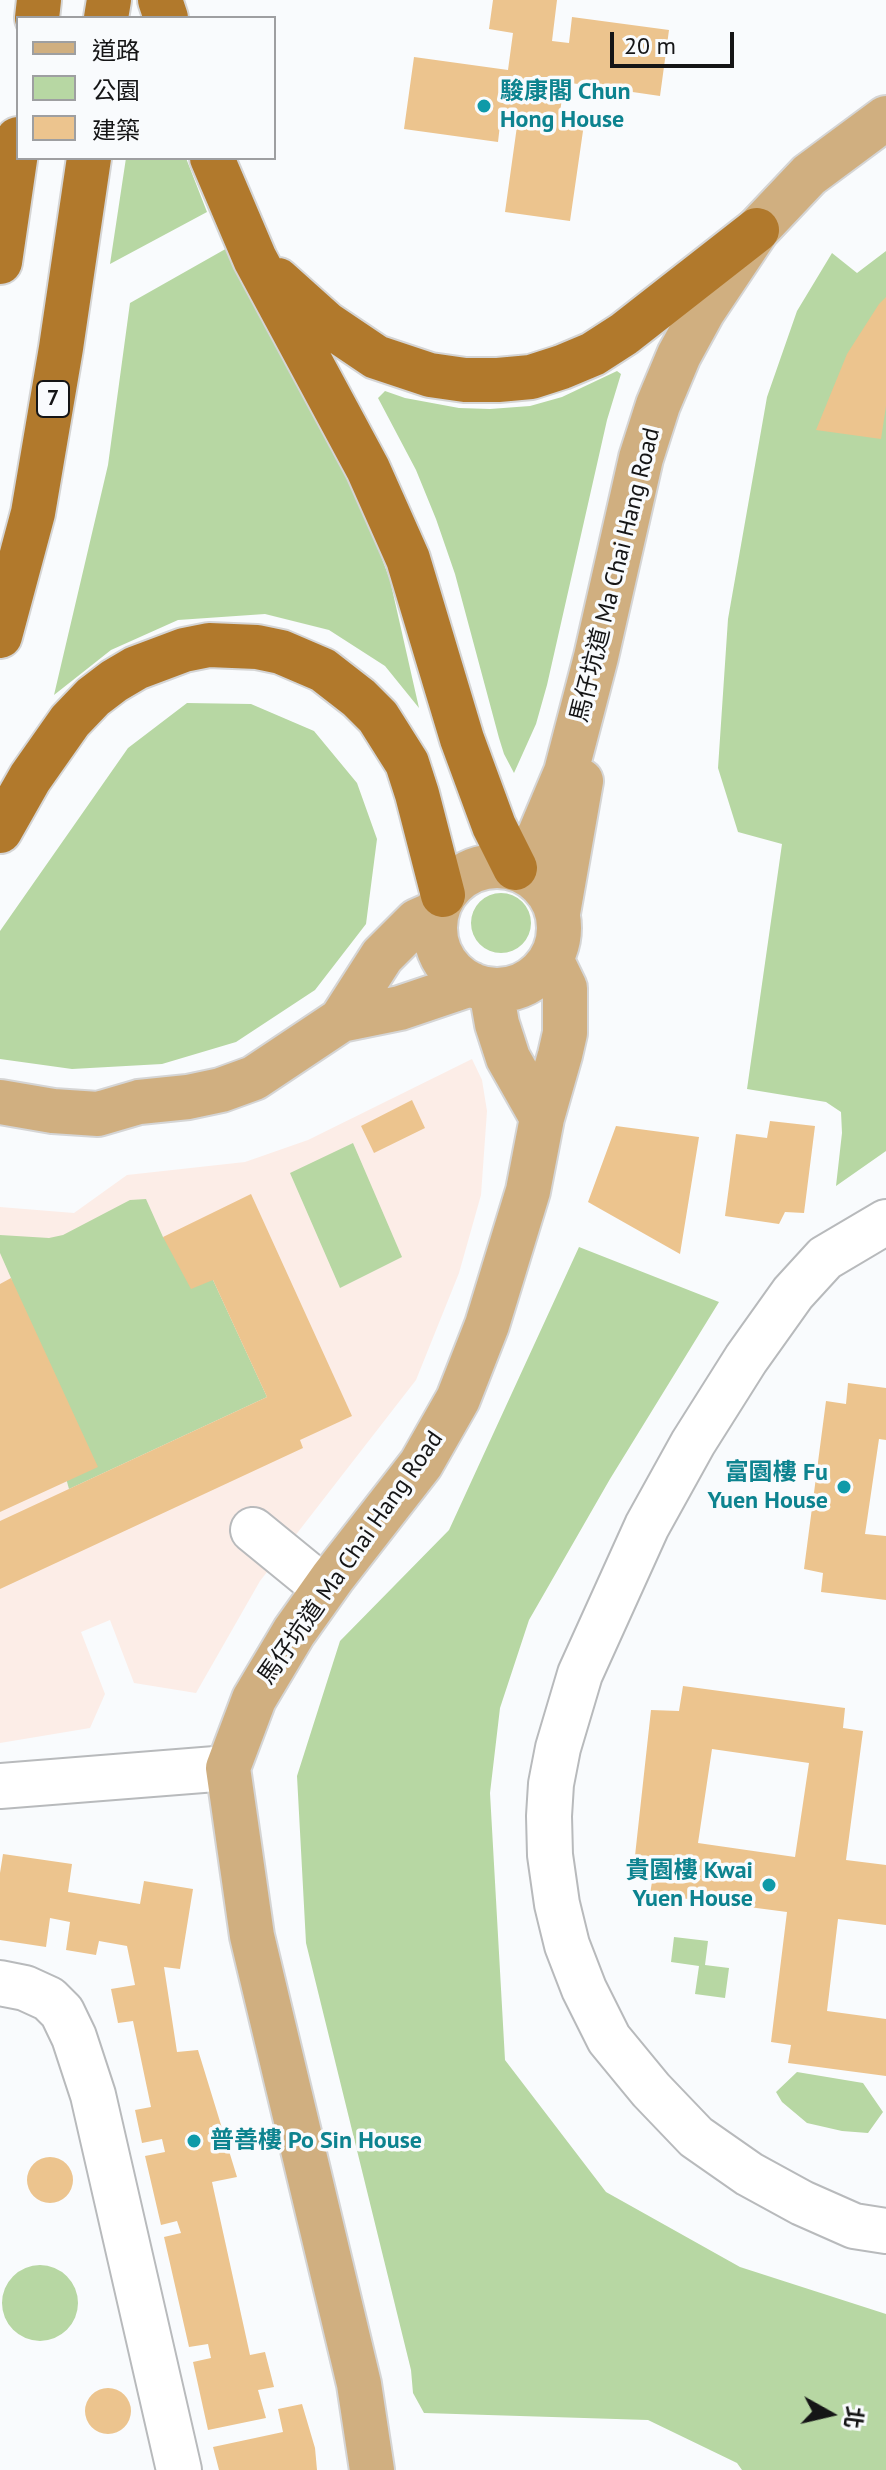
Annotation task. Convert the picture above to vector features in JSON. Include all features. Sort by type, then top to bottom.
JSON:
[{"type":"highway","points":[[0,262],[16,153]]},
{"type":"highway","name":"7","points":[[0,636],[33,513],[89,160]]},
{"type":"highway","points":[[213,160],[255,259],[368,469],[408,559],[462,739],[494,826],[515,868]]},
{"type":"highway","points":[[255,259],[327,324],[376,357],[430,375],[465,380],[498,380],[531,377],[593,354],[624,334],[757,230]]},
{"type":"highway","points":[[0,831],[70,721],[114,681],[136,668],[184,650],[209,645],[257,647],[281,652],[323,670],[378,717],[407,763],[417,794],[439,904]]},
{"type":"main road","name":"馬仔坑道 Ma Chai Hang Road","points":[[515,868],[550,815],[577,734],[641,458],[679,355],[703,311],[757,230],[809,175],[886,118]]},
{"type":"main road","name":"馬仔坑道 Ma Chai Hang Road","points":[[228,1768],[254,1699],[294,1632],[324,1588],[421,1464],[458,1399],[487,1325],[528,1191],[542,1118],[565,1033],[565,988],[551,959],[560,929],[558,913],[581,779],[577,734]]},
{"type":"main road","points":[[341,1020],[382,956],[470,872],[484,867],[515,868],[543,886],[558,913]]},
{"type":"main road","points":[[439,904],[438,949],[449,968],[481,987],[508,1058],[542,1118]]},
{"type":"main road","points":[[0,1102],[53,1111],[98,1114],[139,1102],[221,1090],[254,1078],[341,1020],[481,987],[509,990],[522,986],[542,971],[551,959]]},
{"type":"main road","points":[[0,1083],[139,1102]]},
{"type":"main road","points":[[228,1768],[252,1936],[359,2384],[372,2470]]},
{"type":"lane","points":[[886,1222],[825,1258],[793,1293],[746,1359],[693,1443],[647,1526],[580,1674],[558,1748],[549,1816],[553,1880],[567,1945],[584,1989],[609,2039],[696,2137],[749,2174],[802,2203],[854,2226],[886,2231]]},
{"type":"lane","points":[[253,1530],[324,1588]]},
{"type":"lane","points":[[0,1786],[228,1768]]},
{"type":"lane","points":[[0,1983],[25,1988],[49,1999],[62,2012],[74,2037],[93,2095],[179,2470]]},
{"type":"shaded area","points":[[472,1059],[482,1080],[487,1111],[481,1195],[459,1273],[416,1380],[260,1581],[196,1693],[134,1683],[110,1620],[81,1632],[105,1694],[90,1728],[0,1743],[0,1207],[74,1213],[127,1175],[245,1162],[308,1140]]},
{"type":"green space","points":[[126,160],[187,160],[207,212],[110,264]]},
{"type":"green space","points":[[229,247],[354,484],[390,580],[419,708],[385,666],[329,630],[265,614],[178,620],[111,650],[54,695],[108,465],[130,303]]},
{"type":"green space","points":[[886,251],[886,1151],[836,1186],[842,1133],[841,1112],[826,1102],[747,1089],[782,844],[738,832],[718,768],[728,619],[767,397],[797,311],[832,253],[857,273]]},
{"type":"green space","points":[[617,371],[621,374],[607,420],[547,685],[536,724],[514,773],[499,738],[455,574],[436,519],[416,470],[378,398],[385,391],[459,408],[530,406],[562,397]]},
{"type":"green space","points":[[187,703],[251,704],[314,731],[357,783],[377,839],[366,924],[315,990],[236,1042],[162,1064],[72,1069],[0,1059],[0,931],[128,748]]},
{"type":"green space","points":[[501,893],[523,901],[531,923],[523,945],[501,953],[479,945],[471,923],[479,901]]},
{"type":"green space","points":[[353,1143],[402,1257],[340,1288],[290,1173]]},
{"type":"green space","points":[[146,1199],[163,1237],[213,1280],[267,1397],[69,1489],[11,1278],[0,1253],[0,1235],[49,1238],[63,1235],[130,1200]]},
{"type":"green space","points":[[579,1247],[719,1302],[610,1479],[529,1620],[500,1708],[490,1793],[505,2060],[606,2192],[740,2267],[886,2314],[886,2470],[742,2470],[737,2463],[648,2420],[424,2413],[413,2393],[411,2370],[306,1943],[297,1776],[340,1641],[449,1530]]},
{"type":"green space","points":[[674,1937],[708,1941],[705,1965],[729,1968],[725,1998],[695,1994],[699,1966],[671,1962]]},
{"type":"green space","points":[[797,2072],[863,2083],[883,2112],[868,2133],[807,2123],[782,2102],[776,2092]]},
{"type":"green space","points":[[33,2265],[47,2265],[61,2271],[72,2282],[78,2303],[75,2318],[67,2330],[47,2341],[33,2341],[19,2335],[8,2324],[2,2310],[2,2296],[8,2282],[19,2271]]},
{"type":"building","name":"駿康閣 Chun Hong House","points":[[493,0],[557,0],[552,41],[569,43],[572,17],[669,30],[660,96],[564,82],[559,121],[584,124],[570,221],[505,212],[518,119],[501,116],[498,142],[404,129],[414,57],[508,70],[513,33],[489,29]]},
{"type":"building","points":[[886,297],[886,406],[881,439],[816,430],[847,354]]},
{"type":"building","points":[[412,1100],[425,1128],[374,1153],[361,1126]]},
{"type":"building","points":[[770,1121],[815,1126],[804,1213],[785,1212],[779,1224],[725,1216],[736,1134],[767,1138]]},
{"type":"building","points":[[616,1126],[699,1137],[680,1254],[588,1202]]},
{"type":"building","points":[[251,1194],[352,1416],[300,1440],[303,1448],[0,1589],[0,1521],[267,1397],[213,1280],[191,1289],[163,1237]]},
{"type":"building","points":[[11,1278],[98,1467],[0,1512],[0,1284]]},
{"type":"building","name":"富園樓 Fu Yuen House","points":[[848,1383],[886,1388],[886,1440],[879,1439],[865,1534],[886,1536],[886,1600],[821,1592],[823,1573],[804,1569],[826,1401],[846,1404]]},
{"type":"building","name":"貴園樓 Kwai Yuen House","points":[[683,1686],[845,1708],[843,1728],[863,1731],[846,1860],[886,1865],[886,1925],[838,1919],[827,2011],[886,2019],[886,2076],[788,2063],[791,2045],[771,2042],[787,1912],[650,1894],[653,1876],[633,1874],[651,1710],[679,1711]],"holes":[[[712,1749],[809,1763],[795,1857],[698,1843]]]},
{"type":"building","name":"普善樓 Po Sin House","points":[[3,1854],[72,1864],[68,1892],[140,1904],[144,1881],[193,1889],[180,1969],[164,1967],[177,2052],[198,2050],[237,2177],[212,2182],[250,2355],[265,2352],[274,2387],[258,2390],[266,2418],[208,2430],[193,2362],[211,2358],[208,2344],[189,2347],[164,2237],[181,2233],[177,2221],[161,2225],[145,2156],[165,2152],[162,2139],[142,2143],[135,2110],[151,2107],[133,2021],[118,2023],[111,1989],[135,1985],[127,1946],[99,1941],[96,1955],[66,1950],[70,1922],[50,1918],[46,1947],[0,1940]]},
{"type":"building","points":[[50,2157],[66,2164],[73,2180],[66,2196],[50,2203],[34,2196],[27,2180],[34,2164]]},
{"type":"building","points":[[108,2388],[124,2395],[131,2411],[124,2427],[108,2434],[92,2427],[85,2411],[92,2395]]},
{"type":"building","points":[[302,2404],[315,2448],[317,2470],[219,2470],[213,2447],[283,2432],[278,2409]]},
{"type":"place","name":"駿康閣 Chun Hong House","points":[[484,106]]},
{"type":"place","name":"富園樓 Fu Yuen House","points":[[844,1487]]},
{"type":"place","name":"貴園樓 Kwai Yuen House","points":[[769,1885]]},
{"type":"place","name":"普善樓 Po Sin House","points":[[194,2141]]}]
